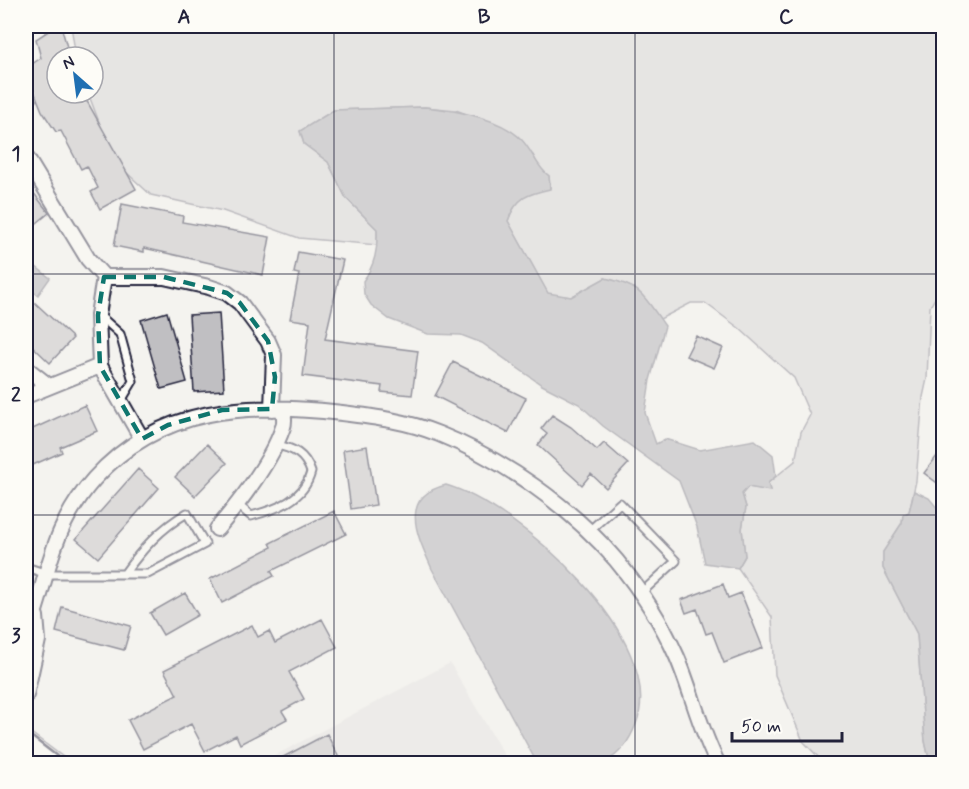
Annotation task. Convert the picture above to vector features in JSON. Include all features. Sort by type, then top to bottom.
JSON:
[{"type":"main road","points":[[26,747],[48,764]]},
{"type":"street","points":[[26,157],[88,259],[104,277],[164,277],[227,293],[240,303],[268,341],[274,355],[278,409],[284,425],[275,444],[237,505],[217,529]]},
{"type":"street","points":[[104,277],[98,315],[100,366],[142,439]]},
{"type":"street","points":[[26,396],[100,366]]},
{"type":"street","points":[[26,368],[49,386]]},
{"type":"street","points":[[26,637],[62,524],[79,498],[115,459],[142,439],[168,425],[222,410],[315,410],[395,419],[440,434],[496,463],[544,494],[588,532],[616,561],[640,594],[676,657],[718,764]]},
{"type":"street","points":[[26,695],[38,640],[36,611]]},
{"type":"lane","points":[[98,315],[120,334],[133,381],[120,404]]},
{"type":"lane","points":[[237,505],[251,516],[269,511],[301,494],[308,483],[311,472],[303,457],[288,447],[275,444]]},
{"type":"lane","points":[[588,532],[620,502],[676,561],[640,594]]},
{"type":"lane","points":[[26,567],[47,574],[124,574],[148,574],[205,544],[187,513],[165,526],[147,543],[124,574]]},
{"type":"highlighted area","points":[[104,277],[164,277],[227,293],[240,303],[268,341],[275,377],[272,409],[222,410],[168,425],[142,439],[100,366],[98,315]]},
{"type":"shaded area","points":[[71,26],[943,26],[943,284],[930,307],[927,379],[923,397],[916,481],[909,512],[903,515],[902,523],[883,552],[883,568],[917,634],[925,741],[930,763],[824,763],[803,741],[775,675],[772,617],[738,568],[745,556],[742,529],[746,507],[742,494],[748,487],[770,490],[768,483],[795,461],[801,432],[810,415],[794,378],[739,328],[705,303],[691,303],[660,319],[638,291],[605,278],[571,297],[548,294],[508,221],[511,212],[523,197],[550,188],[549,176],[540,169],[533,155],[479,119],[456,110],[425,107],[334,110],[300,131],[304,144],[328,162],[346,198],[377,229],[377,245],[299,238],[223,211],[151,195],[114,161],[93,105],[105,105],[105,45],[74,45]]},
{"type":"shaded area","points":[[425,107],[476,116],[512,132],[521,139],[549,176],[550,189],[524,198],[515,207],[508,221],[548,293],[571,297],[605,278],[635,289],[652,307],[665,326],[650,380],[645,413],[656,444],[665,439],[700,450],[755,440],[773,455],[776,476],[768,483],[770,491],[748,487],[742,494],[746,507],[742,529],[745,556],[738,568],[705,563],[697,527],[679,481],[603,426],[579,404],[542,385],[482,343],[461,335],[428,334],[389,319],[371,305],[364,294],[363,281],[375,257],[377,229],[346,198],[328,162],[304,144],[300,131],[334,110]]},
{"type":"shaded area","points":[[26,259],[50,278],[38,295],[26,287]]},
{"type":"shaded area","points":[[446,485],[476,498],[511,519],[546,548],[580,581],[609,617],[630,654],[640,690],[634,730],[628,741],[611,759],[592,765],[537,763],[432,569],[417,532],[416,508],[421,499],[431,491]]},
{"type":"shaded area","points":[[914,491],[929,498],[943,515],[943,763],[930,763],[925,741],[917,634],[883,568],[883,552],[902,523],[903,515],[909,512]]},
{"type":"shaded area","points":[[450,663],[507,760],[499,764],[259,764]]},
{"type":"shaded area","points":[[26,729],[71,763],[26,763]]},
{"type":"building","points":[[56,26],[61,26],[66,45],[45,45],[45,105],[89,105],[136,189],[100,209],[91,192],[98,188],[87,166],[81,169],[61,131],[56,132],[42,111],[26,71],[26,68],[41,58],[36,39]]},
{"type":"building","points":[[26,183],[49,213],[26,232]]},
{"type":"building","points":[[122,204],[183,216],[182,222],[270,237],[263,275],[144,248],[144,252],[114,246]]},
{"type":"building","points":[[298,252],[343,260],[325,339],[418,351],[412,395],[381,392],[382,386],[303,376],[310,322],[290,319],[299,274],[294,273]]},
{"type":"building","points":[[32,300],[73,338],[50,363],[26,340],[26,307]]},
{"type":"building","points":[[167,312],[187,382],[161,389],[141,320]]},
{"type":"building","points":[[219,313],[224,390],[194,392],[189,315]]},
{"type":"building","points":[[696,336],[723,348],[714,368],[686,356]]},
{"type":"building","points":[[453,362],[526,398],[508,433],[435,396]]},
{"type":"building","points":[[85,405],[97,431],[60,447],[62,452],[26,468],[26,432]]},
{"type":"building","points":[[552,415],[571,427],[597,450],[604,443],[628,464],[606,488],[591,474],[582,485],[538,445],[547,434],[541,429]]},
{"type":"building","points":[[207,444],[227,463],[195,496],[175,477]]},
{"type":"building","points":[[367,446],[376,505],[351,509],[343,450]]},
{"type":"building","points":[[944,447],[944,488],[924,473]]},
{"type":"building","points":[[138,469],[159,488],[98,558],[76,539]]},
{"type":"building","points":[[334,511],[346,534],[271,571],[274,576],[222,603],[210,579],[272,547],[270,543]]},
{"type":"building","points":[[723,584],[728,598],[741,593],[763,648],[724,663],[712,632],[706,634],[697,609],[686,613],[681,600]]},
{"type":"building","points":[[185,593],[198,615],[163,635],[150,613]]},
{"type":"building","points":[[62,607],[131,626],[124,650],[56,632]]},
{"type":"building","points":[[322,619],[337,647],[289,672],[304,699],[282,711],[287,719],[240,744],[236,735],[205,751],[191,724],[143,749],[128,720],[177,695],[164,670],[252,625],[258,637],[269,631],[275,643]]},
{"type":"building","points":[[327,734],[342,764],[270,764]]}]
